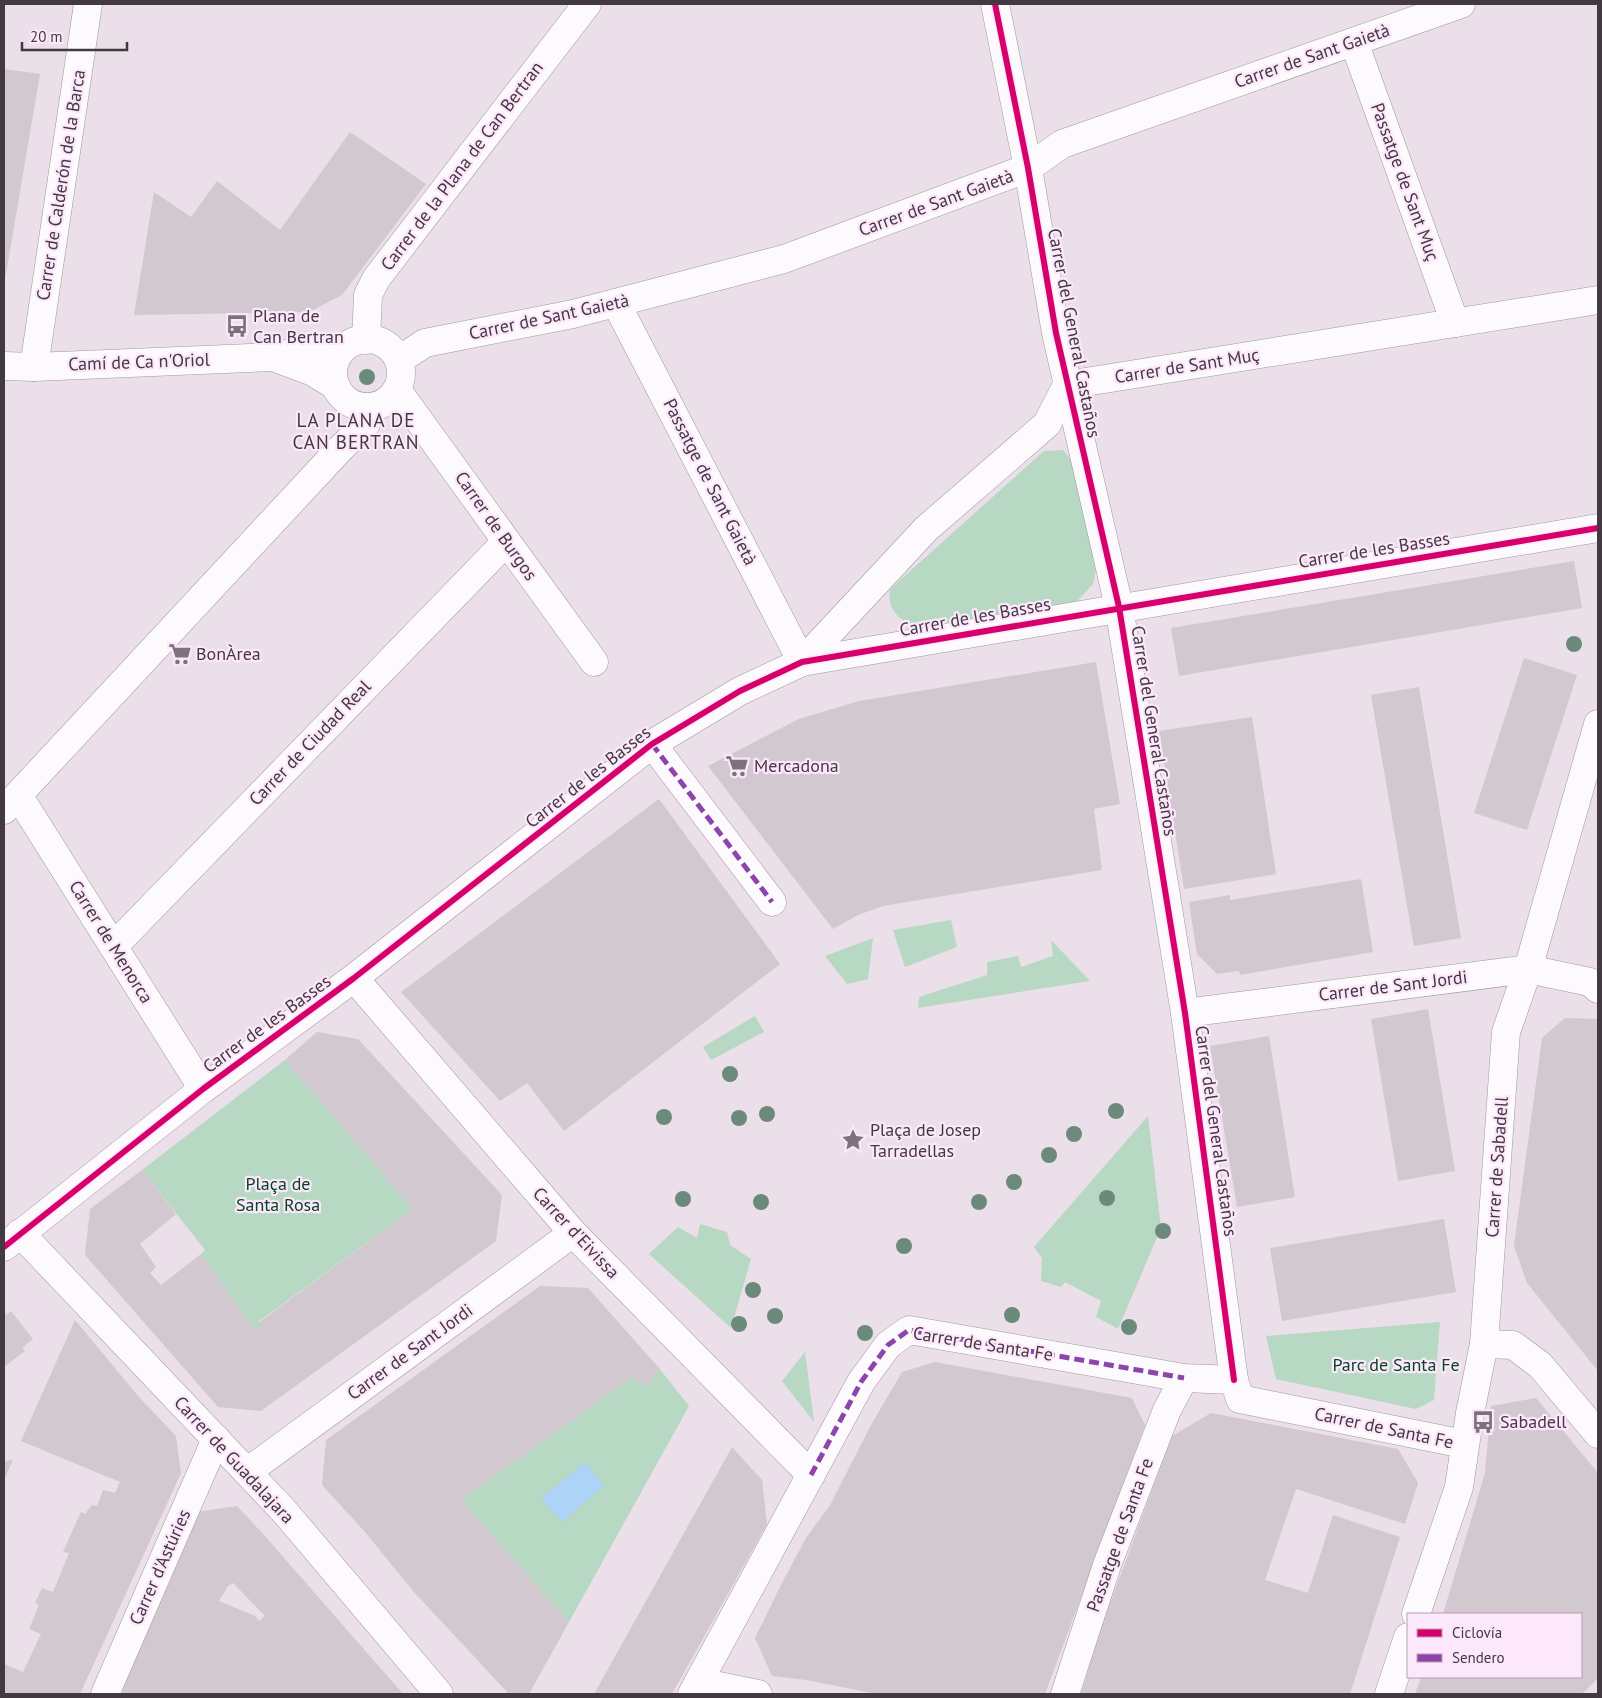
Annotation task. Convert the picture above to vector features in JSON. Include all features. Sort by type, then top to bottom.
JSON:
[{"type":"street","name":"Carrer de Calderón de la Barca","points":[[34,367],[88,4]]},
{"type":"street","name":"Carrer de la Plana de Can Bertran","points":[[355,344],[368,295],[376,279],[587,4]]},
{"type":"street","name":"Carrer del General Castaños","points":[[995,4],[1028,168],[1067,385],[1119,608],[1185,1013],[1234,1380]]},
{"type":"street","name":"Carrer de Sant Gaietà","points":[[399,360],[425,343],[573,314],[784,259],[1028,168],[1062,144],[1461,4]]},
{"type":"street","name":"Passatge de Sant Muç","points":[[1354,42],[1455,323]]},
{"type":"street","name":"Carrer de Sant Muç","points":[[1067,385],[1598,300]]},
{"type":"street","name":"Passatge de Sant Gaietà","points":[[616,303],[802,662]]},
{"type":"street","points":[[340,392],[357,406],[371,407],[382,404],[397,390],[401,375],[399,360],[391,349],[380,342],[355,344],[337,360],[334,371],[340,392],[345,435],[340,449]]},
{"type":"street","name":"Camí de Ca n'Oriol","points":[[4,366],[34,367],[273,357],[316,348],[355,344]]},
{"type":"street","name":"Camí de Ca n'Oriol","points":[[273,357],[313,372],[340,392]]},
{"type":"street","points":[[802,662],[926,529],[1047,424],[1067,385]]},
{"type":"street","name":"Carrer de Burgos","points":[[397,390],[594,662]]},
{"type":"street","points":[[11,802],[340,449],[366,424],[371,407]]},
{"type":"street","name":"Carrer de les Basses","points":[[12,1240],[203,1089],[354,978],[652,744],[740,691],[802,662],[1598,528]]},
{"type":"street","name":"Carrer de Ciudad Real","points":[[115,945],[506,542]]},
{"type":"street","name":"Carrer de Sabadell","points":[[1416,1613],[1459,1487],[1464,1444],[1484,1344],[1506,1032],[1528,969],[1598,724]]},
{"type":"street","points":[[652,744],[772,902]]},
{"type":"street","name":"Carrer de Menorca","points":[[11,802],[115,945],[203,1089]]},
{"type":"street","name":"Carrer de Sant Jordi","points":[[1185,1013],[1528,969],[1590,982],[1598,989]]},
{"type":"street","name":"Carrer d'Eivissa","points":[[354,978],[573,1233],[811,1475]]},
{"type":"street","name":"Carrer de Sant Jordi","points":[[247,1472],[573,1233]]},
{"type":"street","name":"Carrer de Guadalajara","points":[[12,1240],[247,1472],[284,1512],[439,1694]]},
{"type":"street","name":"Carrer de Santa Fe","points":[[695,1688],[861,1382],[888,1345],[908,1330],[1184,1378],[1234,1380],[1240,1399],[1464,1444]]},
{"type":"street","points":[[1484,1344],[1514,1345],[1540,1365],[1598,1434]]},
{"type":"street","name":"Passatge de Santa Fe","points":[[1065,1694],[1107,1565],[1166,1410],[1184,1378]]},
{"type":"street","name":"Carrer d'Astúries","points":[[105,1694],[216,1440]]},
{"type":"street","points":[[1389,1694],[1407,1640]]},
{"type":"street","points":[[695,1688],[758,1694]]},
{"type":"green space","points":[[1063,450],[1072,461],[1096,570],[1093,584],[1072,607],[917,628],[904,621],[895,613],[890,603],[890,589],[1044,451]]},
{"type":"green space","points":[[951,920],[957,947],[905,967],[893,930]]},
{"type":"green space","points":[[873,938],[868,979],[847,984],[825,956]]},
{"type":"green space","points":[[1051,940],[1090,981],[918,1008],[919,997],[987,975],[987,962],[1018,956],[1021,967],[1053,956]]},
{"type":"green space","points":[[755,1016],[764,1032],[711,1060],[703,1047]]},
{"type":"green space","name":"Plaça de Santa Rosa","points":[[285,1060],[413,1209],[258,1322],[262,1327],[256,1332],[201,1254],[205,1250],[142,1170]]},
{"type":"green space","points":[[1148,1116],[1161,1228],[1118,1329],[1096,1317],[1101,1301],[1065,1282],[1061,1287],[1041,1281],[1042,1258],[1034,1247]]},
{"type":"green space","points":[[700,1224],[727,1232],[730,1245],[751,1259],[731,1328],[649,1254],[678,1227],[697,1238]]},
{"type":"green space","name":"Parc de Santa Fe","points":[[1440,1322],[1434,1400],[1416,1409],[1276,1379],[1266,1336]]},
{"type":"green space","points":[[805,1352],[814,1422],[782,1381]]},
{"type":"green space","points":[[659,1368],[689,1406],[569,1622],[461,1500],[632,1377],[647,1386]]},
{"type":"water","points":[[585,1462],[604,1486],[562,1522],[541,1499]]},
{"type":"building","points":[[4,69],[40,74],[5,280],[4,280]]},
{"type":"building","points":[[350,132],[426,184],[342,295],[309,312],[134,315],[154,192],[191,217],[217,181],[280,230]]},
{"type":"building","points":[[1574,561],[1582,608],[1179,676],[1171,628]]},
{"type":"building","points":[[1524,658],[1577,675],[1527,830],[1474,813]]},
{"type":"building","points":[[1096,662],[1120,804],[1094,809],[1102,870],[883,906],[858,915],[833,929],[708,766],[799,719],[859,701]]},
{"type":"building","points":[[1419,687],[1461,938],[1414,946],[1371,695]]},
{"type":"building","points":[[1252,717],[1276,874],[1184,889],[1159,731]]},
{"type":"building","points":[[659,799],[780,964],[564,1131],[527,1083],[500,1101],[401,992]]},
{"type":"building","points":[[1361,879],[1373,952],[1240,975],[1239,971],[1217,974],[1197,954],[1189,902],[1230,895],[1230,900]]},
{"type":"building","points":[[1428,1009],[1455,1171],[1398,1181],[1371,1019]]},
{"type":"building","points":[[1565,1018],[1598,1019],[1598,1371],[1527,1283],[1514,1246],[1542,1038]]},
{"type":"building","points":[[317,1032],[358,1039],[502,1195],[496,1241],[261,1411],[218,1407],[85,1255],[90,1209],[142,1170],[176,1214],[140,1244],[156,1267],[150,1273],[161,1285],[201,1254],[256,1332],[262,1327],[258,1323],[413,1209],[285,1060]]},
{"type":"building","points":[[1269,1036],[1295,1197],[1237,1207],[1210,1046]]},
{"type":"building","points":[[1444,1219],[1456,1292],[1282,1321],[1270,1248]]},
{"type":"building","points":[[540,1286],[588,1288],[659,1368],[647,1386],[632,1377],[461,1500],[569,1622],[529,1694],[509,1694],[413,1591],[365,1532],[322,1485],[326,1440]]},
{"type":"building","points":[[4,1311],[6,1315],[11,1311],[33,1339],[22,1348],[25,1351],[4,1367]]},
{"type":"building","points":[[75,1320],[138,1396],[176,1436],[181,1473],[80,1694],[4,1694],[4,1664],[23,1672],[41,1634],[29,1629],[39,1605],[35,1603],[42,1588],[53,1592],[69,1553],[63,1552],[81,1512],[85,1514],[92,1505],[97,1506],[103,1490],[115,1493],[120,1482],[21,1441]]},
{"type":"building","points":[[935,1362],[1132,1398],[1145,1425],[1045,1694],[877,1694],[806,1680],[772,1676],[755,1638],[783,1581],[806,1538],[830,1505],[871,1425],[902,1372]]},
{"type":"building","points":[[1536,1398],[1598,1473],[1598,1678],[1582,1694],[1415,1694],[1421,1678],[1582,1678],[1582,1613],[1443,1613],[1485,1473],[1491,1406]]},
{"type":"building","points":[[1211,1413],[1398,1449],[1418,1483],[1405,1524],[1296,1489],[1265,1580],[1308,1593],[1333,1515],[1400,1537],[1350,1694],[1081,1694],[1098,1636],[1172,1436]]},
{"type":"building","points":[[732,1447],[762,1480],[767,1524],[672,1694],[594,1694]]},
{"type":"building","points":[[13,1460],[4,1480],[4,1461]]},
{"type":"building","points":[[237,1506],[403,1694],[123,1694],[120,1681],[196,1512]],"holes":[[[233,1583],[265,1616],[259,1621],[255,1616],[219,1601],[228,1586]]]},
{"type":"marked path","points":[[652,744],[772,902]]},
{"type":"marked path","points":[[811,1475],[861,1382],[888,1345],[909,1330],[1184,1378]]},
{"type":"cycle path","points":[[995,4],[1028,168],[1056,333],[1119,607],[1185,1013],[1234,1380]]},
{"type":"cycle path","points":[[4,1247],[203,1089],[354,978],[652,744],[740,691],[802,662],[1598,528]]},
{"type":"place","name":"Plana de Can Bertran","points":[[237,326]]},
{"type":"place","name":"BonÀrea","points":[[180,654]]},
{"type":"place","name":"Mercadona","points":[[737,766]]},
{"type":"place","name":"Plaça de Josep Tarradellas","points":[[853,1140]]},
{"type":"place","name":"Sabadell","points":[[1483,1422]]},
{"type":"district","name":"LA PLANA DE CAN BERTRAN","points":[[356,431]]}]
